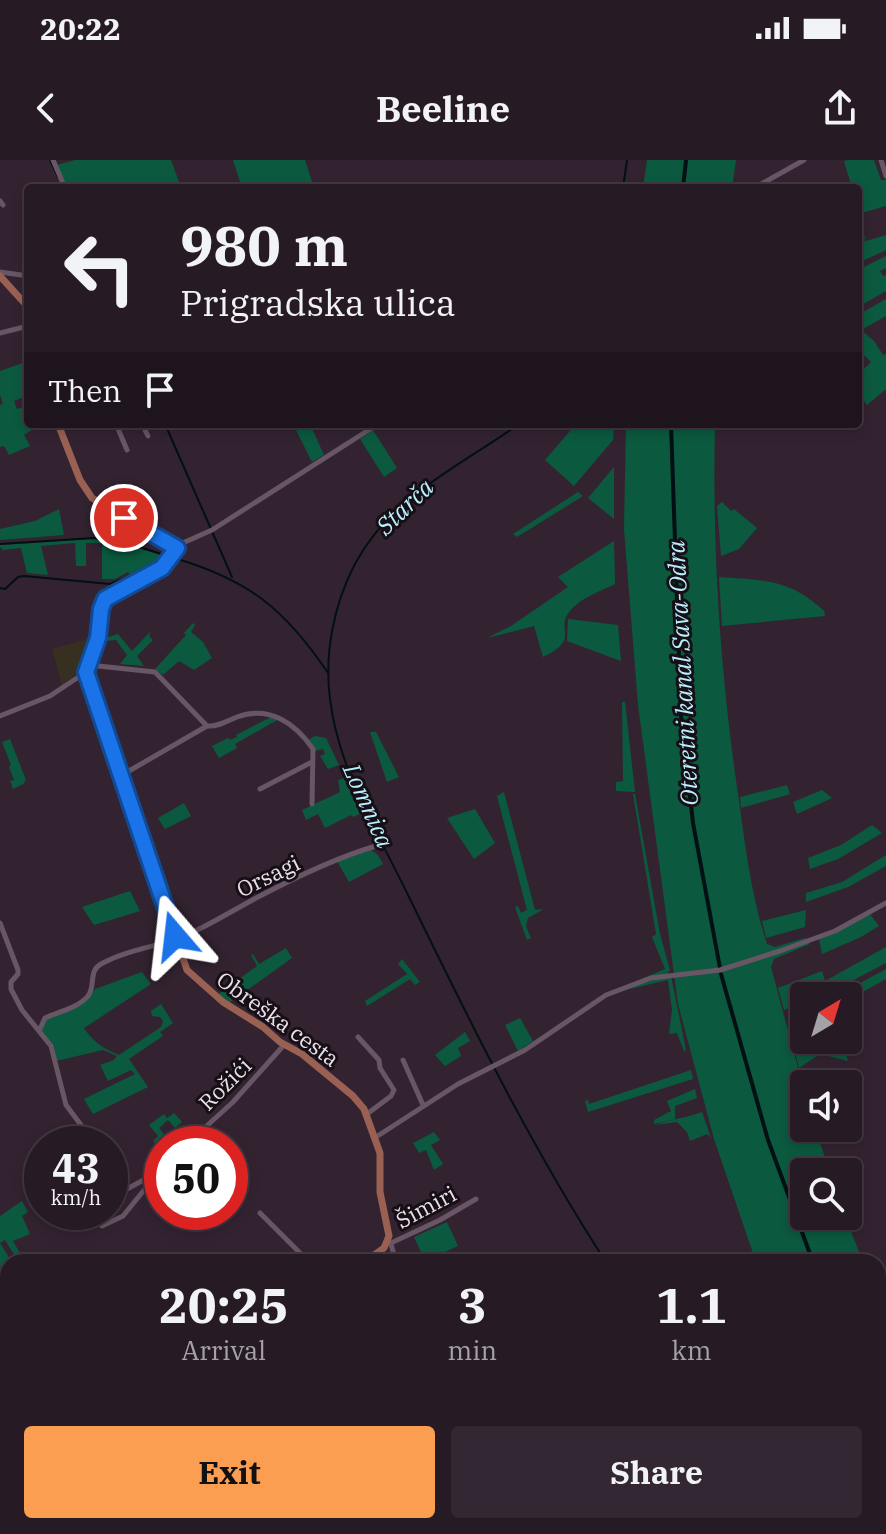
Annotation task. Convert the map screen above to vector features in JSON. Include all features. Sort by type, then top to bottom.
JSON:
[{"type":"main road","points":[[0,274],[24,302]]},
{"type":"main road","points":[[60,428],[80,480],[92,498],[173,554],[162,568],[105,599],[98,638],[87,668]]},
{"type":"main road","name":"Obreška cesta","points":[[87,668],[182,961],[191,976],[302,1054],[353,1096],[367,1114],[381,1158],[380,1192],[389,1234]]},
{"type":"main road","points":[[377,1254],[386,1245],[389,1234]]},
{"type":"street","points":[[53,160],[63,184]]},
{"type":"street","points":[[761,184],[804,160]]},
{"type":"street","points":[[881,160],[886,176]]},
{"type":"street","points":[[0,274],[24,275]]},
{"type":"street","points":[[0,333],[24,327]]},
{"type":"street","points":[[118,428],[127,450]]},
{"type":"street","points":[[144,428],[148,436]]},
{"type":"street","points":[[173,554],[185,542],[210,530],[372,428]]},
{"type":"street","points":[[0,716],[50,696],[87,668],[155,672],[207,726]]},
{"type":"street","points":[[122,775],[207,726],[250,713],[270,713],[284,720],[313,749],[312,804]]},
{"type":"street","points":[[260,789],[309,766],[313,760]]},
{"type":"street","name":"Orsagi","points":[[30,1020],[45,1018],[84,999],[93,987],[94,972],[98,966],[176,939],[299,877],[376,846]]},
{"type":"street","points":[[376,1137],[458,1084],[525,1050],[606,995],[651,978],[720,970],[780,951],[835,931],[886,903]]},
{"type":"street","points":[[0,923],[18,970],[11,982],[11,989],[52,1049],[66,1105],[81,1126]]},
{"type":"street","points":[[40,1029],[45,1018]]},
{"type":"street","points":[[358,1037],[379,1060],[380,1068],[394,1090],[391,1096],[367,1114]]},
{"type":"street","name":"Rožići","points":[[207,1126],[233,1102],[285,1044]]},
{"type":"street","points":[[403,1060],[423,1105]]},
{"type":"street","points":[[128,1209],[144,1188]]},
{"type":"street","name":"Šimiri","points":[[377,1254],[476,1199]]},
{"type":"street","points":[[260,1213],[301,1254]]},
{"type":"street","name":"Obreška cesta","points":[[389,1234],[394,1254]]},
{"type":"shaded area","points":[[95,637],[84,667],[62,686],[52,649]]},
{"type":"green space","points":[[75,160],[171,160],[179,182],[65,184],[57,165]]},
{"type":"green space","points":[[233,160],[305,160],[313,184],[241,184]]},
{"type":"green space","points":[[647,160],[736,160],[733,184],[644,184]]},
{"type":"green space","points":[[874,160],[881,180],[886,180],[886,206],[862,213],[862,184],[851,184],[844,161]]},
{"type":"green space","points":[[862,228],[866,241],[886,235],[886,250],[862,261],[862,243],[865,241]]},
{"type":"green space","points":[[886,256],[886,268],[880,271],[883,276],[886,275],[886,291],[862,305],[862,268]]},
{"type":"green space","points":[[886,299],[886,316],[862,329],[862,313]]},
{"type":"green space","points":[[862,331],[883,355],[886,354],[886,389],[867,405],[862,398],[862,371],[871,362],[862,353]]},
{"type":"green space","points":[[24,362],[24,397],[14,401],[17,409],[24,407],[24,428],[34,428],[24,435],[30,446],[9,455],[4,446],[0,447],[0,405],[3,404],[0,371]]},
{"type":"green space","points":[[295,428],[312,428],[324,455],[312,462]]},
{"type":"green space","points":[[573,428],[614,428],[613,440],[574,486],[545,460]]},
{"type":"green space","points":[[626,428],[715,428],[716,563],[722,656],[749,870],[767,944],[775,947],[805,938],[810,944],[774,959],[771,967],[790,1038],[790,1054],[794,1054],[799,1070],[790,1070],[790,1142],[820,1142],[825,1158],[790,1158],[790,1230],[850,1230],[860,1254],[753,1254],[714,1139],[678,1004],[638,705],[624,529]]},
{"type":"green space","points":[[373,430],[397,468],[384,477],[360,439]]},
{"type":"green space","points":[[614,467],[614,519],[588,498]]},
{"type":"green space","points":[[578,492],[583,496],[517,537],[513,534]]},
{"type":"green space","points":[[722,502],[757,528],[739,549],[721,556],[717,506]]},
{"type":"green space","points":[[59,509],[64,535],[0,540],[0,529],[35,521]]},
{"type":"green space","points":[[94,539],[120,542],[169,558],[165,564],[134,581],[128,572],[115,579],[102,579],[102,543],[86,543],[86,566],[76,566],[75,543],[41,546],[48,575],[27,573],[21,548],[3,550],[0,547],[0,545]]},
{"type":"green space","points":[[614,541],[615,584],[574,606],[566,618],[564,639],[555,650],[543,657],[534,626],[487,638],[511,626],[568,587],[558,577]]},
{"type":"green space","points":[[719,577],[763,581],[787,587],[812,600],[825,616],[722,626]]},
{"type":"green space","points":[[568,619],[618,625],[621,661],[567,641]]},
{"type":"green space","points":[[193,623],[191,632],[203,642],[212,658],[194,670],[179,661],[163,675],[155,669]]},
{"type":"green space","points":[[151,631],[149,636],[153,640],[137,656],[144,666],[120,664],[127,655],[116,640],[105,641],[105,638],[118,634],[132,651]]},
{"type":"green space","points":[[622,702],[625,702],[635,792],[616,791],[616,782],[623,781]]},
{"type":"green space","points":[[273,716],[279,719],[235,744],[237,748],[219,758],[212,746],[237,737]]},
{"type":"green space","points":[[370,732],[376,732],[399,777],[387,782]]},
{"type":"green space","points":[[315,736],[326,738],[339,765],[328,769],[320,756],[325,754],[323,749],[315,751],[308,740]]},
{"type":"green space","points":[[10,739],[26,780],[13,789],[11,765],[2,742]]},
{"type":"green space","points":[[344,778],[360,814],[351,815],[325,828],[318,814],[306,820],[302,810],[340,792],[338,780]]},
{"type":"green space","points":[[787,785],[790,794],[741,808],[740,797]]},
{"type":"green space","points":[[822,790],[832,798],[797,814],[793,802]]},
{"type":"green space","points":[[504,792],[535,910],[544,909],[528,918],[526,926],[531,938],[527,940],[515,907],[518,906],[521,913],[527,910],[497,796]]},
{"type":"green space","points":[[633,794],[670,970],[667,974],[620,988],[665,969],[652,937],[656,934]]},
{"type":"green space","points":[[184,803],[191,816],[165,829],[158,818]]},
{"type":"green space","points":[[475,809],[495,843],[474,859],[447,818]]},
{"type":"green space","points":[[872,825],[882,833],[838,859],[810,869],[808,858],[841,845]]},
{"type":"green space","points":[[371,850],[383,864],[349,882],[337,861]]},
{"type":"green space","points":[[886,855],[886,866],[848,887],[806,902],[806,893],[842,882]]},
{"type":"green space","points":[[130,891],[140,911],[94,925],[82,907]]},
{"type":"green space","points":[[806,910],[805,927],[766,938],[762,921]]},
{"type":"green space","points":[[870,914],[879,926],[822,954],[819,939]]},
{"type":"green space","points":[[886,947],[886,963],[850,982],[794,982],[822,971],[825,981]]},
{"type":"green space","points":[[286,948],[292,958],[229,1003],[217,995],[257,966],[251,955],[259,964]]},
{"type":"green space","points":[[402,959],[420,982],[415,985],[410,979],[367,1006],[365,1001],[407,974],[411,978],[398,964]]},
{"type":"green space","points":[[886,969],[886,979],[862,992],[862,982]]},
{"type":"green space","points":[[142,972],[151,984],[84,1028],[99,1044],[119,1055],[161,1027],[163,1021],[160,1017],[152,1016],[151,1011],[161,1004],[173,1023],[160,1032],[163,1036],[129,1059],[148,1087],[93,1114],[84,1099],[135,1074],[131,1070],[108,1081],[100,1065],[117,1056],[103,1050],[56,1061],[41,1030],[47,1019],[90,995],[95,989]]},
{"type":"green space","points":[[671,976],[684,1051],[677,1033],[669,1034],[672,1010],[668,980],[621,991]]},
{"type":"green space","points":[[790,983],[790,1007],[784,1010],[778,988]]},
{"type":"green space","points":[[520,1018],[533,1041],[518,1051],[505,1025]]},
{"type":"green space","points":[[465,1032],[470,1041],[458,1048],[461,1056],[445,1066],[435,1055]]},
{"type":"green space","points":[[795,1054],[820,1054],[799,1068]]},
{"type":"green space","points":[[820,1054],[846,1054],[848,1061]]},
{"type":"green space","points":[[691,1070],[693,1079],[588,1112],[585,1101],[588,1100],[589,1104]]},
{"type":"green space","points":[[695,1089],[697,1098],[675,1106],[675,1119],[654,1124],[654,1120],[671,1111],[667,1101]]},
{"type":"green space","points":[[702,1112],[711,1138],[707,1134],[690,1141],[687,1132],[677,1122],[655,1125],[690,1116]]},
{"type":"green space","points":[[174,1113],[182,1122],[177,1126],[168,1120],[161,1126],[149,1125],[164,1114],[167,1118]]},
{"type":"green space","points":[[434,1132],[440,1140],[431,1145],[443,1164],[434,1170],[426,1150],[419,1153],[413,1143]]},
{"type":"green space","points":[[22,1201],[24,1230],[30,1234],[13,1241],[20,1253],[14,1254],[5,1240],[0,1243],[0,1216]]},
{"type":"green space","points":[[447,1222],[458,1246],[440,1254],[422,1254],[414,1237]]},
{"type":"waterway","points":[[50,160],[58,177]]},
{"type":"waterway","name":"Starča","points":[[624,184],[627,160]]},
{"type":"waterway","name":"Oteretni kanal Sava-Odra","points":[[683,184],[686,160]]},
{"type":"waterway","points":[[167,428],[232,577]]},
{"type":"waterway","name":"Lomnica","points":[[513,428],[407,501],[370,540],[355,564],[336,612],[328,682],[341,750],[372,824],[501,1082],[601,1254]]},
{"type":"waterway","name":"Oteretni kanal Sava-Odra","points":[[671,428],[681,716],[693,823],[720,968]]},
{"type":"waterway","name":"Lomnica","points":[[0,544],[94,538],[120,541],[168,556]]},
{"type":"waterway","name":"Lomnica","points":[[174,558],[224,576],[263,600],[296,631],[328,673]]},
{"type":"waterway","points":[[0,588],[5,589],[18,577],[24,576],[110,584],[151,568]]},
{"type":"waterway","name":"Oteretni kanal Sava-Odra","points":[[721,974],[768,1140],[810,1254]]},
{"type":"route","points":[[124,518],[177,548],[162,568],[113,593],[102,603],[98,638],[86,672],[175,936]]}]
